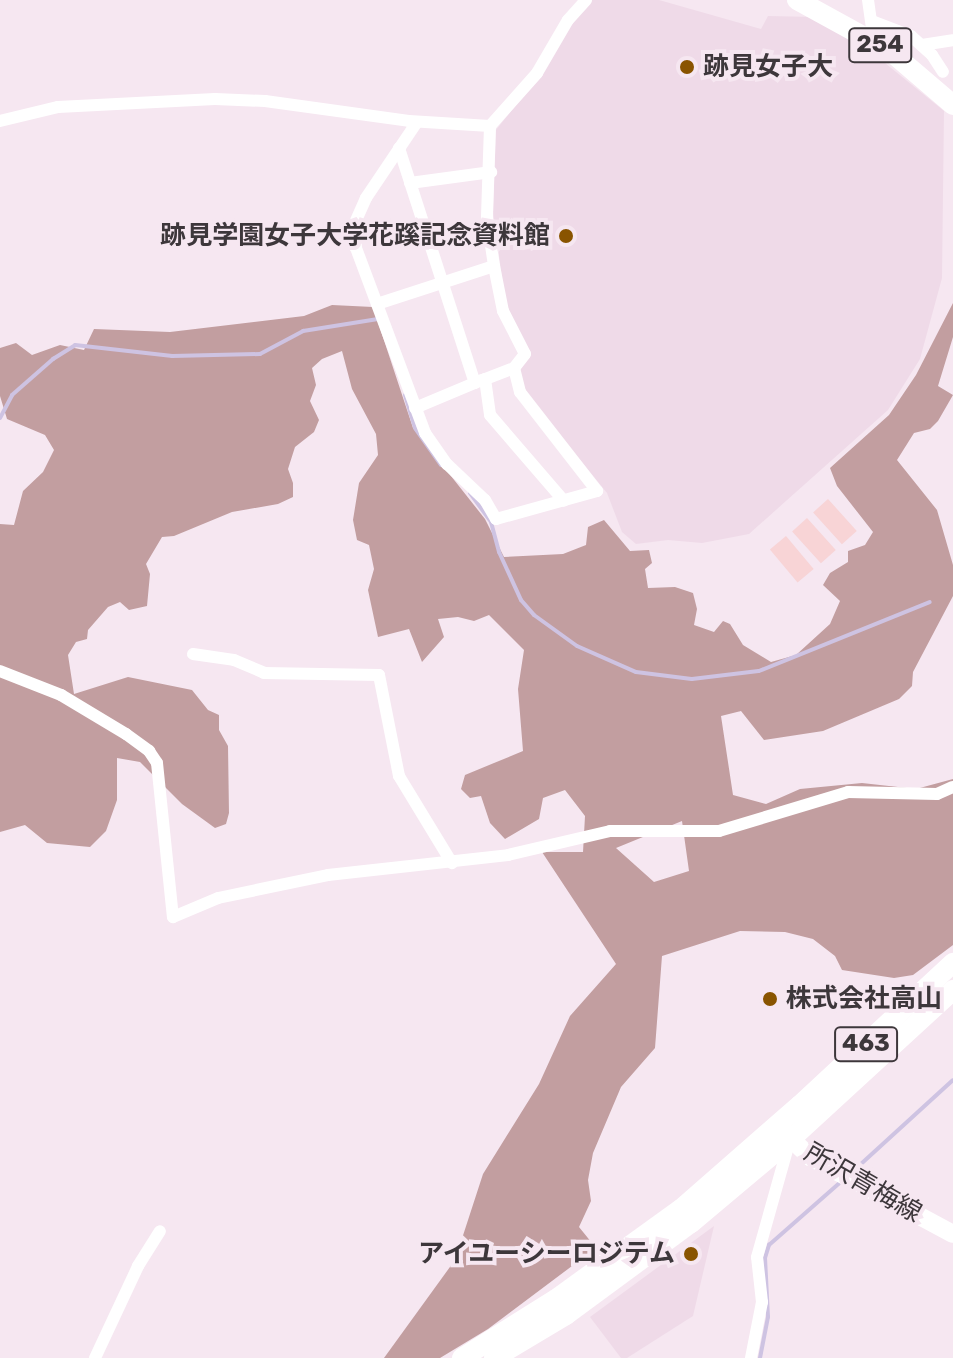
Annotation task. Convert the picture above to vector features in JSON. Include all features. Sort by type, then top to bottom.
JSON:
[{"type":"highway","name":"254","points":[[797,0],[872,30],[953,105]]},
{"type":"highway","name":"463","points":[[462,1358],[628,1250],[784,1133],[953,963]]},
{"type":"highway","name":"463","points":[[494,1358],[566,1315],[648,1256],[784,1133],[951,994]]},
{"type":"main road","name":"所沢青梅線","points":[[784,1133],[810,1157],[953,1234]]},
{"type":"street","points":[[415,408],[514,368],[525,354],[503,311],[494,266],[487,218],[491,172],[490,126],[537,73],[568,20],[586,0]]},
{"type":"street","points":[[868,0],[872,30],[924,47],[953,40]]},
{"type":"street","points":[[912,68],[924,47]]},
{"type":"street","points":[[924,47],[943,72]]},
{"type":"street","points":[[0,121],[58,107],[215,99],[265,101],[417,122],[490,126]]},
{"type":"street","points":[[417,122],[366,198],[355,223],[356,248],[425,433],[447,464],[485,500],[496,519],[597,491],[520,392],[514,368]]},
{"type":"street","points":[[399,148],[441,283],[480,381],[490,415],[564,501]]},
{"type":"street","points":[[410,183],[491,172]]},
{"type":"street","points":[[377,304],[494,266]]},
{"type":"street","points":[[193,654],[234,660],[264,673],[379,675],[399,776],[452,863]]},
{"type":"street","points":[[0,671],[61,695],[149,751],[157,763],[173,917],[218,898],[328,875],[508,855],[600,832],[719,831],[861,790],[937,794],[953,787]]},
{"type":"street","points":[[751,1358],[762,1302],[757,1257],[784,1133]]},
{"type":"street","points":[[95,1358],[138,1266],[160,1231]]},
{"type":"shaded area","points":[[592,0],[659,0],[761,29],[768,16],[815,17],[874,54],[944,111],[942,278],[920,359],[888,410],[749,534],[702,543],[668,540],[636,544],[622,532],[607,493],[524,391],[519,371],[530,355],[507,314],[493,212],[496,130],[543,71],[572,23]]},
{"type":"shaded area","points":[[953,303],[953,337],[938,386],[953,395],[938,421],[930,429],[914,433],[897,460],[937,510],[953,565],[953,596],[913,672],[912,686],[899,699],[823,731],[764,740],[741,711],[721,716],[733,795],[766,804],[800,789],[862,783],[916,789],[953,779],[953,945],[913,975],[894,978],[842,970],[835,956],[813,939],[785,932],[740,931],[662,956],[655,1048],[621,1087],[593,1153],[588,1180],[591,1201],[579,1227],[596,1248],[488,1329],[440,1358],[384,1358],[455,1260],[483,1174],[539,1084],[570,1016],[616,964],[542,852],[583,852],[585,816],[565,790],[543,798],[539,819],[505,839],[490,823],[481,796],[470,798],[461,789],[465,775],[523,751],[518,689],[524,650],[489,615],[474,621],[458,617],[438,619],[444,637],[422,662],[409,629],[378,637],[368,590],[374,569],[369,545],[357,540],[353,520],[359,483],[378,455],[376,434],[352,389],[342,351],[322,359],[312,368],[316,385],[310,401],[319,420],[314,432],[295,447],[288,469],[293,483],[293,497],[278,504],[232,512],[174,536],[162,537],[146,564],[150,574],[147,606],[129,610],[120,602],[108,607],[88,630],[87,639],[76,642],[68,655],[74,694],[128,677],[192,690],[208,710],[219,715],[219,730],[228,746],[229,813],[226,824],[215,828],[182,804],[140,762],[117,758],[117,800],[106,831],[90,847],[47,843],[25,825],[0,832],[0,524],[14,525],[23,491],[43,472],[54,450],[45,435],[7,419],[0,396],[0,348],[16,343],[32,355],[60,345],[84,350],[94,329],[170,332],[304,316],[332,305],[373,307],[413,428],[485,519],[504,557],[563,554],[586,545],[588,527],[604,520],[630,551],[649,550],[652,563],[645,569],[648,588],[675,587],[693,593],[697,609],[694,625],[714,632],[723,621],[730,624],[743,645],[771,662],[796,655],[830,624],[840,601],[823,585],[830,573],[848,562],[848,551],[865,545],[873,532],[837,486],[830,468],[889,415],[916,375]],"holes":[[[682,821],[689,871],[654,882],[616,848]]]},
{"type":"shaded area","points":[[828,499],[857,531],[842,544],[813,512]]},
{"type":"shaded area","points":[[807,518],[836,550],[821,563],[792,531]]},
{"type":"shaded area","points":[[786,536],[814,569],[798,582],[770,549]]},
{"type":"shaded area","points":[[714,1226],[693,1316],[627,1358],[621,1358],[590,1317]]},
{"type":"waterway","points":[[0,418],[12,395],[53,359],[75,345],[172,356],[260,354],[303,331],[378,319]]},
{"type":"waterway","points":[[405,395],[415,428],[441,465]]},
{"type":"waterway","points":[[470,493],[491,522],[499,552],[521,600],[534,615],[577,646],[636,672],[692,679],[759,671],[930,602]]},
{"type":"waterway","points":[[850,1174],[953,1080]]},
{"type":"waterway","points":[[760,1358],[768,1317],[765,1258],[769,1245],[843,1180]]},
{"type":"place","name":"跡見女子大","points":[[687,67]]},
{"type":"place","name":"跡見学園女子大学花蹊記念資料館","points":[[566,236]]},
{"type":"place","name":"株式会社高山","points":[[770,999]]},
{"type":"place","name":"アイユーシーロジテム","points":[[691,1254]]}]
